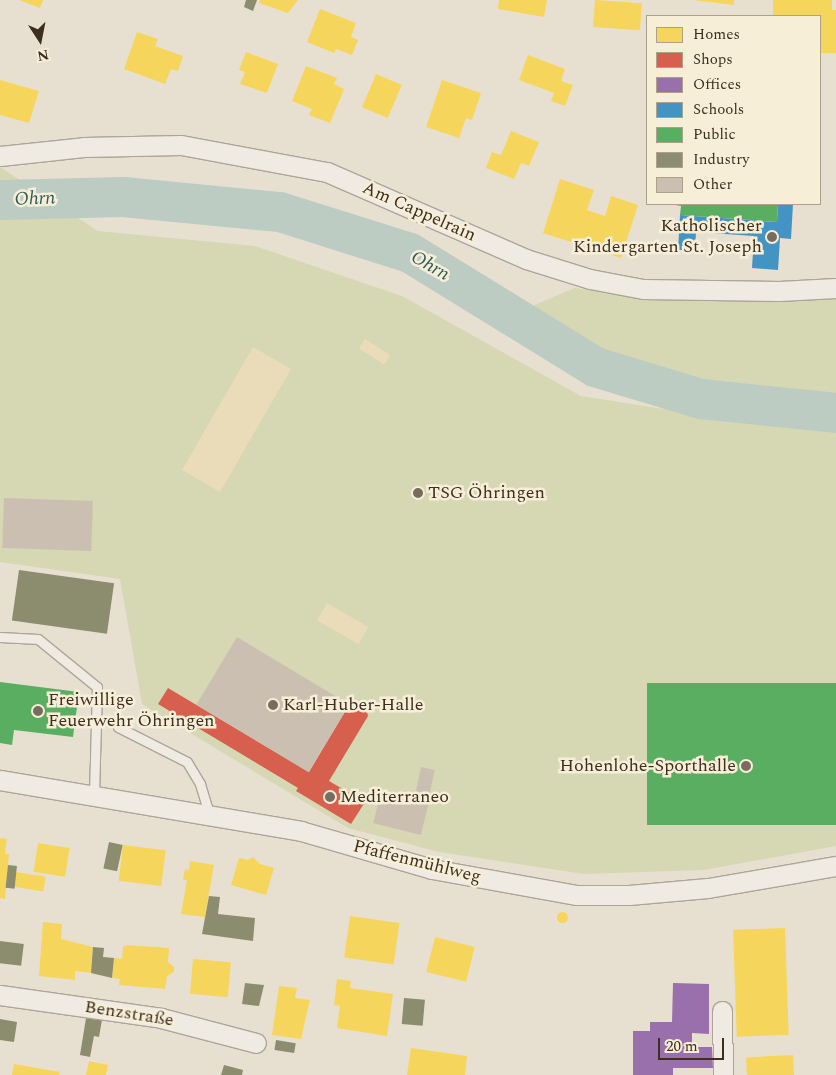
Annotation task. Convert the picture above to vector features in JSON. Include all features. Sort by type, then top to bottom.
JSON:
[{"type":"street","name":"Am Cappelrain","points":[[0,156],[84,147],[181,145],[327,172],[526,259],[590,280],[643,289],[779,291],[836,288]]},
{"type":"street","name":"Pfaffenmühlweg","points":[[0,780],[301,831],[432,869],[576,894],[629,895],[708,888],[836,866]]},
{"type":"street","name":"Benzstraße","points":[[0,995],[161,1018],[256,1043]]},
{"type":"street","points":[[722,1011],[723,1075]]},
{"type":"lane","points":[[0,637],[38,639],[97,687],[94,795]]},
{"type":"lane","points":[[118,727],[187,762],[200,784],[209,814]]},
{"type":"green space","name":"TSG Öhringen","points":[[0,167],[98,231],[255,246],[402,296],[581,396],[702,415],[836,424],[836,846],[704,870],[584,874],[439,852],[348,828],[142,704],[120,579],[0,562]]},
{"type":"green space","points":[[575,288],[643,298],[777,301],[836,298],[836,406],[703,392],[594,356],[520,311]]},
{"type":"sand","points":[[365,339],[390,355],[384,365],[359,348]]},
{"type":"sand","points":[[253,347],[291,369],[220,492],[182,470]]},
{"type":"sand","points":[[327,603],[369,627],[359,644],[317,620]]},
{"type":"building: Homes","points":[[19,0],[43,0],[40,8]]},
{"type":"building: Homes","points":[[260,0],[298,0],[288,13],[259,3]]},
{"type":"building: Homes","points":[[499,0],[547,0],[544,17],[498,9]]},
{"type":"building: Homes","points":[[595,0],[642,3],[640,30],[593,27]]},
{"type":"building: Homes","points":[[693,0],[734,0],[734,5]]},
{"type":"building: Homes","points":[[773,0],[832,0],[832,10],[836,10],[836,53],[821,53],[821,15],[773,15]]},
{"type":"building: Homes","points":[[320,9],[356,23],[351,37],[358,40],[352,55],[336,49],[334,53],[307,42]]},
{"type":"building: Homes","points":[[137,32],[158,39],[155,46],[183,56],[178,71],[171,69],[165,84],[124,69]]},
{"type":"building: Homes","points":[[246,52],[278,64],[267,93],[240,84],[245,72],[239,70]]},
{"type":"building: Homes","points":[[528,55],[565,69],[561,81],[573,85],[565,106],[551,101],[554,93],[519,80]]},
{"type":"building: Homes","points":[[306,66],[337,78],[334,84],[344,89],[330,123],[309,115],[312,109],[292,101]]},
{"type":"building: Homes","points":[[376,74],[402,85],[388,118],[362,107]]},
{"type":"building: Homes","points":[[0,80],[39,91],[29,123],[0,115]]},
{"type":"building: Homes","points":[[442,80],[481,93],[472,120],[466,118],[459,138],[426,127]]},
{"type":"building: Homes","points":[[511,131],[539,142],[529,166],[521,163],[514,179],[486,168],[492,152],[501,155]]},
{"type":"building: Homes","points":[[560,179],[594,190],[587,210],[605,216],[611,196],[638,205],[621,258],[543,233]]},
{"type":"building: Homes","points":[[0,838],[7,839],[5,854],[9,854],[5,899],[0,898]]},
{"type":"building: Homes","points":[[38,843],[70,848],[65,877],[33,872]]},
{"type":"building: Homes","points":[[123,845],[166,850],[161,886],[119,881]]},
{"type":"building: Homes","points":[[253,857],[260,864],[274,868],[266,895],[231,885],[239,858],[248,860]]},
{"type":"building: Homes","points":[[190,861],[214,865],[205,917],[181,914],[187,880],[183,880],[185,869],[189,870]]},
{"type":"building: Homes","points":[[16,872],[46,877],[43,892],[14,887]]},
{"type":"building: Homes","points":[[562,911],[568,917],[562,923],[556,917]]},
{"type":"building: Homes","points":[[350,916],[400,923],[394,965],[344,958]]},
{"type":"building: Homes","points":[[43,922],[62,924],[61,939],[93,947],[91,973],[75,971],[75,980],[39,976]]},
{"type":"building: Homes","points":[[785,928],[789,1035],[737,1037],[733,930]]},
{"type":"building: Homes","points":[[435,937],[475,947],[466,982],[426,972]]},
{"type":"building: Homes","points":[[127,945],[169,948],[168,962],[174,967],[174,972],[167,976],[165,989],[119,985],[120,979],[112,978],[114,958],[122,959],[123,947]]},
{"type":"building: Homes","points":[[193,959],[231,962],[228,997],[190,994]]},
{"type":"building: Homes","points":[[337,979],[351,981],[350,988],[393,994],[387,1036],[337,1028],[340,1006],[334,1005]]},
{"type":"building: Homes","points":[[279,986],[297,988],[295,998],[310,1000],[301,1039],[272,1035]]},
{"type":"building: Homes","points":[[411,1048],[467,1056],[465,1075],[407,1075]]},
{"type":"building: Homes","points":[[793,1055],[794,1075],[747,1075],[746,1057]]},
{"type":"building: Homes","points":[[89,1061],[108,1065],[106,1075],[86,1075]]},
{"type":"building: Homes","points":[[14,1064],[60,1072],[59,1075],[12,1075]]},
{"type":"building: Shops","points":[[168,688],[309,772],[349,705],[357,703],[366,708],[368,716],[329,781],[365,802],[351,824],[296,791],[298,788],[158,704]]},
{"type":"building: Offices","points":[[673,983],[709,984],[709,1034],[692,1033],[692,1047],[712,1047],[713,1068],[673,1068],[673,1075],[633,1075],[633,1031],[650,1031],[650,1022],[672,1022]]},
{"type":"building: Schools","name":"Katholischer Kindergarten St. Joseph","points":[[778,205],[793,205],[791,239],[780,238],[778,270],[752,268],[754,236],[696,232],[695,250],[678,250],[680,215],[777,222]]},
{"type":"building: Public","points":[[676,205],[778,205],[777,222],[680,215],[681,206]]},
{"type":"building: Public","name":"Freiwillige Feuerwehr Öhringen","points":[[0,682],[79,692],[73,737],[14,730],[12,745],[0,743]]},
{"type":"building: Public","name":"Hohenlohe-Sporthalle","points":[[647,683],[836,683],[836,825],[647,825]]},
{"type":"building: Industry","points":[[246,0],[257,0],[253,11],[244,7]]},
{"type":"building: Industry","points":[[19,570],[114,583],[107,634],[12,621]]},
{"type":"building: Industry","points":[[109,842],[123,845],[117,871],[103,868]]},
{"type":"building: Industry","points":[[8,865],[17,866],[15,889],[6,888]]},
{"type":"building: Industry","points":[[209,896],[220,897],[218,914],[255,918],[253,941],[202,934]]},
{"type":"building: Industry","points":[[0,941],[24,944],[21,966],[0,963]]},
{"type":"building: Industry","points":[[93,947],[104,948],[103,957],[114,958],[112,978],[91,973]]},
{"type":"building: Industry","points":[[245,983],[264,985],[259,1006],[242,1004]]},
{"type":"building: Industry","points":[[404,998],[425,1000],[423,1026],[402,1024]]},
{"type":"building: Industry","points":[[86,1018],[102,1020],[99,1037],[94,1036],[90,1057],[80,1055]]},
{"type":"building: Industry","points":[[0,1019],[17,1022],[14,1042],[0,1040]]},
{"type":"building: Industry","points":[[276,1040],[296,1043],[294,1053],[274,1050]]},
{"type":"building: Industry","points":[[224,1065],[243,1070],[242,1075],[221,1075]]},
{"type":"building: Other","points":[[4,498],[93,501],[91,551],[2,548]]},
{"type":"building: Other","name":"Karl-Huber-Halle","points":[[237,637],[349,704],[309,772],[196,705]]},
{"type":"building: Other","points":[[421,767],[435,770],[429,794],[416,791]]},
{"type":"building: Other","points":[[381,792],[429,804],[421,835],[373,823]]},
{"type":"waterway","name":"Ohrn","points":[[0,200],[123,197],[280,212],[410,253],[595,367],[701,399],[836,413]]},
{"type":"place","name":"Katholischer Kindergarten St. Joseph","points":[[772,237]]},
{"type":"place","name":"TSG Öhringen","points":[[418,493]]},
{"type":"place","name":"Karl-Huber-Halle","points":[[273,705]]},
{"type":"place","name":"Freiwillige Feuerwehr Öhringen","points":[[38,711]]},
{"type":"place","name":"Hohenlohe-Sporthalle","points":[[746,766]]},
{"type":"place","name":"Mediterraneo","points":[[330,797]]}]
